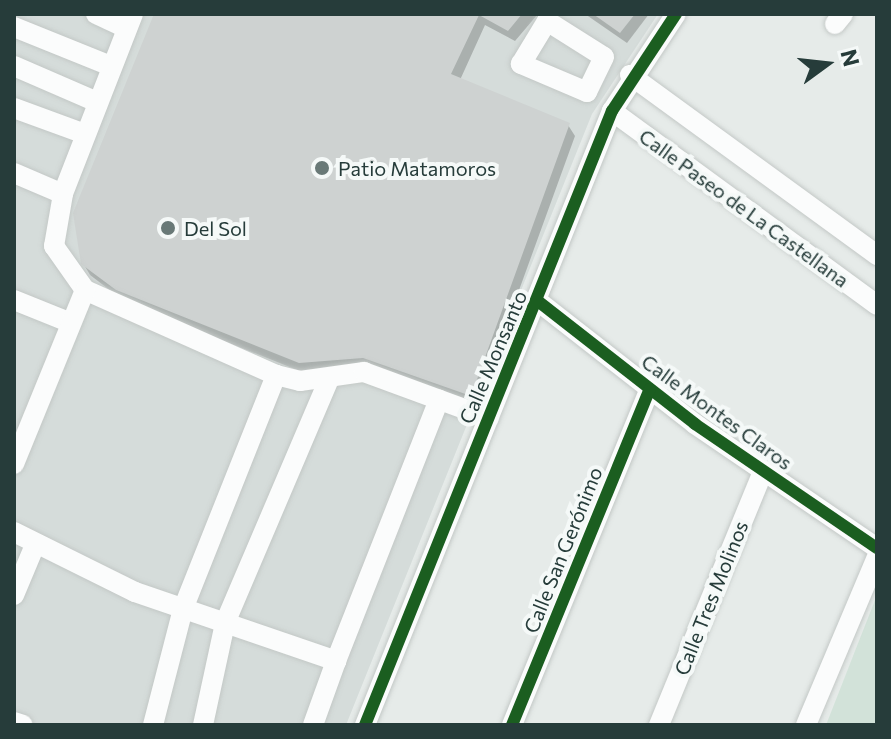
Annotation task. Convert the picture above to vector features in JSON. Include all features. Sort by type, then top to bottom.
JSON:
[{"type":"street","points":[[96,14],[129,21],[108,65],[63,194],[54,246],[85,290],[276,375],[330,377],[364,372],[489,418]]},
{"type":"street","name":"Calle Monsanto","points":[[365,725],[539,302],[612,111],[625,84],[676,14]]},
{"type":"street","points":[[14,27],[108,65]]},
{"type":"street","points":[[14,66],[95,101]]},
{"type":"street","name":"Calle Paseo de La Castellana","points":[[597,72],[625,84],[877,255]]},
{"type":"street","points":[[14,108],[85,134]]},
{"type":"street","name":"Calle Paseo de La Castellana","points":[[612,111],[877,305]]},
{"type":"street","points":[[14,173],[63,194]]},
{"type":"street","points":[[14,464],[85,290]]},
{"type":"street","points":[[14,300],[71,323]]},
{"type":"street","name":"Calle Montes Claros","points":[[539,302],[650,389],[877,548]]},
{"type":"street","points":[[153,725],[183,609],[276,375]]},
{"type":"street","points":[[203,725],[225,623],[330,377]]},
{"type":"street","name":"Calle San Gerónimo","points":[[512,725],[650,389]]},
{"type":"street","points":[[313,725],[439,400]]},
{"type":"street","name":"Calle Tres Molinos","points":[[659,725],[763,471]]},
{"type":"street","points":[[14,532],[35,545],[183,609],[336,661]]},
{"type":"street","points":[[14,595],[35,545]]},
{"type":"street","points":[[806,725],[877,557]]},
{"type":"street","points":[[14,722],[23,725]]},
{"type":"shaded area","points":[[14,14],[658,14],[592,114],[346,725],[14,725]]},
{"type":"shaded area","points":[[877,595],[877,725],[826,725]]},
{"type":"building","name":"Patio Matamoros","points":[[154,14],[522,14],[508,31],[479,15],[451,74],[570,123],[471,396],[363,358],[299,363],[116,290],[81,264],[73,213]]},
{"type":"building","points":[[593,14],[635,14],[620,33]]},
{"type":"cycle path","points":[[365,725],[612,111],[676,14]]},
{"type":"cycle path","points":[[539,302],[695,424],[877,548]]},
{"type":"cycle path","points":[[512,725],[650,389]]},
{"type":"place","name":"Patio Matamoros","points":[[322,168]]},
{"type":"place","name":"Del Sol","points":[[168,228]]}]
